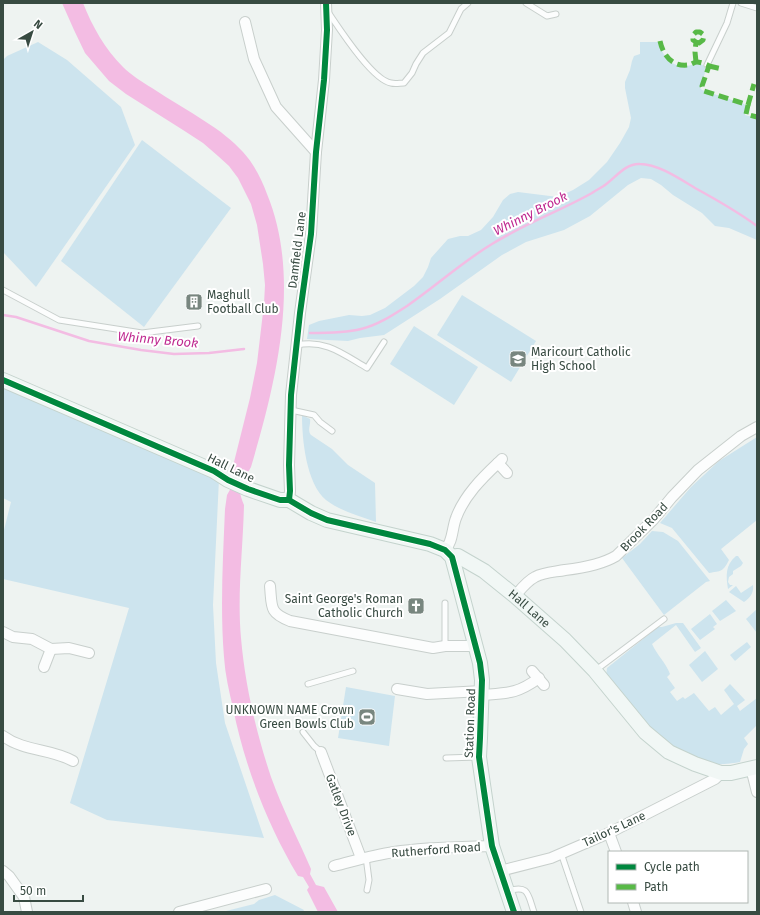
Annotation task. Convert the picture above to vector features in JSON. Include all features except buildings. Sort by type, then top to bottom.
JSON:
[{"type":"street","name":"Damfield Lane","points":[[290,500],[288,465],[290,410],[311,234],[316,152],[324,80],[326,6]]},
{"type":"street","points":[[245,22],[254,59],[276,107],[316,152]]},
{"type":"street","name":"Hall Lane","points":[[3,380],[214,471],[232,482],[248,489],[280,500],[290,500],[311,513],[327,520],[430,544],[448,554],[458,556],[470,562],[493,578],[566,640],[595,671],[645,732],[669,752],[709,770],[721,773],[730,773],[754,767]]},
{"type":"street","name":"Brook Road","points":[[515,596],[530,580],[536,576],[545,573],[594,565],[616,556],[653,520],[672,496],[698,470],[741,436],[757,427]]},
{"type":"street","points":[[448,554],[456,517],[464,502],[480,480],[501,461],[507,472]]},
{"type":"street","name":"Station Road","points":[[448,554],[480,663],[482,693],[478,757],[492,846],[514,912]]},
{"type":"street","points":[[270,586],[272,609],[279,617],[290,621],[433,648],[445,646],[475,646]]},
{"type":"street","points":[[3,632],[13,637],[32,639],[51,648],[69,648],[89,653]]},
{"type":"street","points":[[44,666],[51,648]]},
{"type":"street","points":[[397,689],[427,694],[512,692],[521,690],[538,678]]},
{"type":"street","points":[[3,736],[18,745],[63,755],[73,761]]},
{"type":"street","name":"Gatley Drive","points":[[321,752],[364,858]]},
{"type":"street","points":[[754,767],[757,792]]},
{"type":"street","name":"Tailor's Lane","points":[[500,871],[551,858],[609,833],[715,779],[721,773]]},
{"type":"street","points":[[609,833],[616,851]]},
{"type":"street","name":"Rutherford Road","points":[[334,866],[392,852],[423,848],[492,846]]},
{"type":"street","points":[[3,871],[10,876],[24,897],[27,912]]},
{"type":"street","points":[[179,912],[266,889]]},
{"type":"lane","points":[[326,6],[347,40],[374,73],[391,83],[404,83],[412,73],[423,53],[449,33],[461,9],[468,3]]},
{"type":"lane","points":[[526,3],[547,16],[556,14]]},
{"type":"lane","points":[[707,65],[727,23],[732,3]]},
{"type":"lane","points":[[740,3],[757,8]]},
{"type":"lane","points":[[3,290],[59,320],[142,333],[198,326]]},
{"type":"lane","points":[[297,345],[309,343],[328,345],[367,368],[384,342]]},
{"type":"lane","points":[[290,410],[314,415],[320,422],[332,430]]},
{"type":"lane","points":[[445,604],[445,646]]},
{"type":"lane","points":[[595,671],[664,618]]},
{"type":"lane","points":[[308,684],[353,671]]},
{"type":"lane","points":[[303,732],[321,752]]},
{"type":"lane","points":[[446,758],[478,757]]},
{"type":"lane","points":[[561,853],[581,912]]},
{"type":"lane","points":[[364,858],[370,880],[367,890]]},
{"type":"lane","points":[[507,892],[519,888],[525,890],[528,894],[534,912]]},
{"type":"shaded area","points":[[62,3],[83,3],[110,53],[126,70],[216,129],[239,148],[251,162],[267,194],[277,227],[283,261],[284,295],[282,330],[269,400],[251,467],[240,483],[240,494],[244,505],[240,588],[241,638],[245,673],[252,708],[275,789],[311,869],[310,874],[316,885],[324,887],[338,912],[318,912],[307,890],[309,887],[303,877],[298,876],[276,836],[258,795],[244,752],[225,670],[222,602],[225,509],[227,495],[234,477],[234,462],[257,363],[264,304],[265,285],[263,264],[257,225],[251,204],[238,178],[229,166],[203,143],[126,94],[109,81],[85,53]]},
{"type":"shaded area","points":[[38,42],[67,60],[121,107],[135,145],[36,287],[3,252],[3,60],[7,56]]},
{"type":"shaded area","points":[[640,42],[659,42],[660,47],[668,60],[677,65],[687,66],[701,64],[707,67],[700,88],[744,104],[747,107],[745,115],[757,118],[757,240],[729,228],[715,226],[702,213],[673,195],[661,185],[651,179],[641,178],[628,185],[590,216],[564,230],[526,242],[502,255],[440,299],[384,335],[348,341],[307,339],[309,325],[319,321],[349,315],[370,315],[385,308],[414,286],[423,277],[431,258],[448,239],[468,236],[481,230],[493,217],[503,200],[510,194],[518,192],[558,197],[589,180],[607,162],[629,127],[631,118],[625,82],[634,56],[640,54]]},
{"type":"shaded area","points":[[142,140],[231,208],[144,327],[61,261]]},
{"type":"shaded area","points":[[462,295],[536,341],[511,382],[437,335]]},
{"type":"shaded area","points":[[414,326],[478,367],[454,405],[390,364]]},
{"type":"shaded area","points":[[3,385],[219,479],[213,605],[216,663],[225,723],[264,838],[107,820],[70,803],[129,608],[3,579],[3,534],[11,502],[3,498]]},
{"type":"shaded area","points":[[302,415],[310,419],[309,431],[311,435],[332,449],[348,465],[375,483],[376,522],[350,513],[331,504],[319,492],[314,483],[306,460]]},
{"type":"shaded area","points":[[757,437],[757,520],[721,549],[729,560],[725,567],[719,571],[709,573],[672,528],[660,523],[691,487],[719,461]]},
{"type":"shaded area","points":[[652,531],[663,532],[678,541],[710,581],[706,582],[664,615],[622,558],[640,544]]},
{"type":"shaded area","points":[[738,556],[743,563],[733,571],[733,574],[729,577],[728,582],[730,585],[733,585],[728,589],[727,571],[732,559]]},
{"type":"shaded area","points":[[753,585],[751,595],[744,602],[729,592],[736,586],[741,593]]},
{"type":"shaded area","points":[[726,600],[736,611],[720,621],[712,611]]},
{"type":"shaded area","points":[[757,609],[757,633],[746,619]]},
{"type":"shaded area","points":[[710,614],[717,624],[713,627],[715,629],[700,640],[691,629]]},
{"type":"shaded area","points":[[683,623],[701,648],[695,652],[676,625],[652,644],[670,674],[667,677],[675,688],[670,692],[677,701],[683,697],[685,699],[694,693],[709,711],[715,707],[721,715],[734,704],[724,690],[730,684],[745,700],[737,706],[740,711],[757,698],[757,725],[744,738],[748,744],[744,749],[740,762],[722,764],[708,763],[689,756],[674,748],[649,726],[606,676],[607,668],[658,627]]},
{"type":"shaded area","points":[[747,642],[751,647],[735,661],[730,655]]},
{"type":"shaded area","points":[[705,651],[718,669],[702,682],[689,665]]},
{"type":"shaded area","name":"UNKNOWN NAME Crown Green Bowls Club","points":[[346,687],[395,696],[389,746],[338,738]]},
{"type":"shaded area","points":[[275,895],[304,910],[303,912],[222,912],[254,904],[259,900]]},
{"type":"waterway","name":"Whinny Brook","points":[[310,333],[355,330],[373,325],[385,319],[407,306],[470,258],[492,244],[592,193],[605,185],[621,171],[635,164],[654,166],[669,173],[727,206],[757,226]]},
{"type":"waterway","name":"Whinny Brook","points":[[3,315],[16,317],[89,341],[141,350],[174,354],[209,353],[244,349]]},
{"type":"marked path","points":[[696,42],[699,43],[703,40],[704,35],[700,32],[696,32],[693,35],[693,40],[696,42],[696,62]]},
{"type":"marked path","points":[[660,41],[663,51],[673,62],[682,65],[689,65],[698,62],[709,66],[702,86],[704,91],[748,105],[746,114],[757,117]]},
{"type":"marked path","points":[[709,66],[722,69]]},
{"type":"marked path","points":[[748,105],[754,84]]},
{"type":"cycle path","points":[[289,500],[291,395],[311,234],[316,152],[324,80],[327,30],[326,3]]},
{"type":"cycle path","points":[[3,380],[214,471],[228,480],[248,489],[280,500],[289,500],[311,513],[327,520],[430,544],[445,550],[452,557],[480,663],[482,680],[479,757],[492,846],[514,912]]},
{"type":"place","name":"Maghull Football Club","points":[[194,302]]},
{"type":"place","name":"Maricourt Catholic High School","points":[[518,359]]},
{"type":"place","name":"Saint George's Roman Catholic Church","points":[[416,606]]},
{"type":"place","name":"UNKNOWN NAME Crown Green Bowls Club","points":[[367,717]]}]
